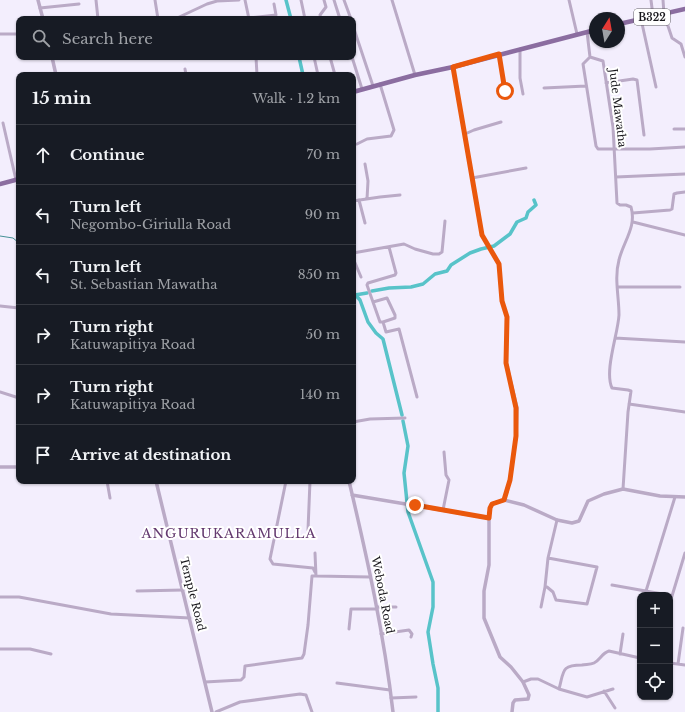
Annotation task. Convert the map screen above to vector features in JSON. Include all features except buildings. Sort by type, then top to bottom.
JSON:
[{"type":"main road","name":"B322","points":[[625,23],[685,9]]},
{"type":"main road","points":[[356,91],[587,32]]},
{"type":"main road","points":[[0,184],[16,180]]},
{"type":"street","points":[[38,0],[41,16]]},
{"type":"street","points":[[96,0],[98,16]]},
{"type":"street","points":[[156,0],[158,16]]},
{"type":"street","points":[[181,16],[217,1],[239,0]]},
{"type":"street","points":[[245,0],[248,16]]},
{"type":"street","points":[[301,0],[304,16]]},
{"type":"street","points":[[320,16],[320,14],[326,7],[324,0]]},
{"type":"street","points":[[334,0],[339,16]]},
{"type":"street","points":[[344,0],[350,16]]},
{"type":"street","points":[[392,0],[415,75]]},
{"type":"street","points":[[569,0],[577,34]]},
{"type":"street","points":[[651,0],[653,16]]},
{"type":"street","points":[[663,0],[664,14],[672,38],[685,47]]},
{"type":"street","points":[[40,8],[79,4]]},
{"type":"street","points":[[265,16],[276,14],[274,4]]},
{"type":"street","points":[[641,19],[656,87]]},
{"type":"street","points":[[587,32],[590,57],[583,64],[596,146],[598,149],[685,147]]},
{"type":"street","points":[[0,34],[16,34]]},
{"type":"street","points":[[356,35],[373,86]]},
{"type":"street","points":[[681,44],[685,57]]},
{"type":"street","points":[[520,49],[520,78],[523,94]]},
{"type":"street","points":[[499,54],[505,91]]},
{"type":"street","name":"Jude Mawatha","points":[[590,57],[603,61],[615,148],[617,203],[631,207],[633,213]]},
{"type":"street","points":[[53,60],[55,72]]},
{"type":"street","points":[[256,60],[258,72]]},
{"type":"street","points":[[315,60],[317,72]]},
{"type":"street","points":[[331,60],[334,72]]},
{"type":"street","points":[[353,60],[362,89]]},
{"type":"street","points":[[453,67],[482,235],[499,264],[502,301],[507,317],[506,363],[516,408],[516,436],[510,480],[504,500]]},
{"type":"street","points":[[606,83],[634,79],[637,80],[644,136]]},
{"type":"street","points":[[357,144],[367,139],[391,136],[393,133],[394,130],[380,84]]},
{"type":"street","points":[[544,88],[586,86]]},
{"type":"street","points":[[465,134],[501,122]]},
{"type":"street","points":[[4,123],[16,171]]},
{"type":"street","points":[[674,129],[685,128]]},
{"type":"street","points":[[365,164],[368,181],[367,199]]},
{"type":"street","points":[[472,178],[526,168]]},
{"type":"street","points":[[616,177],[685,174]]},
{"type":"street","points":[[623,489],[631,391],[612,388],[611,384],[610,374],[619,316],[616,272],[619,259],[631,229],[633,213],[670,210],[672,209],[674,194],[676,192],[685,192]]},
{"type":"street","points":[[356,200],[400,196]]},
{"type":"street","points":[[359,200],[364,223]]},
{"type":"street","points":[[356,253],[404,244],[415,249],[433,254],[439,254],[442,252],[445,220]]},
{"type":"street","points":[[633,222],[685,235]]},
{"type":"street","points":[[389,247],[396,273],[395,275],[368,283],[380,322],[383,322],[386,332],[399,329],[417,397]]},
{"type":"street","points":[[356,265],[361,276]]},
{"type":"street","points":[[617,287],[680,287]]},
{"type":"street","points":[[373,302],[387,298],[395,318],[383,322]]},
{"type":"street","points":[[0,306],[16,308]]},
{"type":"street","points":[[615,338],[685,342]]},
{"type":"street","points":[[0,392],[16,397]]},
{"type":"street","points":[[629,404],[685,412]]},
{"type":"street","points":[[356,422],[405,418]]},
{"type":"street","points":[[443,510],[449,480],[446,475],[444,452]]},
{"type":"street","points":[[0,467],[16,467]]},
{"type":"street","points":[[108,484],[110,498]]},
{"type":"street","name":"Temple Road","points":[[157,484],[212,712]]},
{"type":"street","points":[[285,484],[270,559],[273,564],[313,568],[316,574]]},
{"type":"street","points":[[308,530],[310,484]]},
{"type":"street","name":"Weboda Road","points":[[349,484],[377,608],[393,712]]},
{"type":"street","points":[[512,712],[513,703],[515,700],[525,700],[529,698],[523,682],[511,667],[500,657],[484,618],[484,590],[489,565],[489,518],[492,504],[504,500],[524,505],[557,520],[569,523],[579,521],[588,501],[604,494],[623,489],[660,496],[685,497]]},
{"type":"street","points":[[352,495],[489,518]]},
{"type":"street","points":[[646,591],[674,497]]},
{"type":"street","points":[[542,607],[548,558],[557,520]]},
{"type":"street","points":[[315,553],[316,574]]},
{"type":"street","points":[[673,593],[685,553]]},
{"type":"street","points":[[545,587],[553,592],[556,600],[587,604],[597,567],[548,558]]},
{"type":"street","points":[[205,682],[241,680],[244,677],[245,666],[302,658],[304,654],[308,625],[312,576],[316,574],[370,577]]},
{"type":"street","points":[[612,584],[652,592]]},
{"type":"street","points":[[137,591],[183,590]]},
{"type":"street","points":[[0,597],[19,597],[111,614],[190,618]]},
{"type":"street","points":[[349,629],[351,609],[396,607]]},
{"type":"street","points":[[678,664],[683,628]]},
{"type":"street","points":[[381,634],[409,630],[412,634],[411,637]]},
{"type":"street","points":[[620,654],[623,634]]},
{"type":"street","points":[[0,649],[30,649],[51,654]]},
{"type":"street","points":[[559,689],[567,667],[571,665],[592,664],[598,661],[604,652],[609,651],[637,657]]},
{"type":"street","points":[[673,663],[685,665]]},
{"type":"street","points":[[523,682],[531,679],[538,679],[559,689],[587,698],[613,689]]},
{"type":"street","points":[[337,683],[390,690]]},
{"type":"street","points":[[604,691],[616,708]]},
{"type":"street","points":[[216,712],[240,702],[300,694],[306,695],[312,712]]},
{"type":"street","points":[[391,698],[416,697]]},
{"type":"waterway","points":[[286,0],[290,16]]},
{"type":"waterway","points":[[300,60],[302,72]]},
{"type":"waterway","points":[[372,291],[389,288],[411,287],[423,284],[435,274],[447,271],[451,265],[470,253],[494,246],[510,234],[517,222],[526,218],[528,212],[536,205],[534,200]]},
{"type":"waterway","points":[[0,236],[13,238],[16,240]]},
{"type":"waterway","points":[[356,295],[367,293]]},
{"type":"waterway","points":[[356,295],[360,300],[368,322],[376,333],[383,339],[402,415]]},
{"type":"waterway","points":[[403,421],[408,446],[404,473],[408,512],[433,582],[433,607],[428,632],[438,688],[438,712]]},
{"type":"district","name":"ANGURUKARAMULLA","points":[[229,533]]},
{"type":"route","points":[[415,505],[482,518],[489,518],[492,504],[497,501],[504,500],[510,480],[516,436],[516,408],[506,363],[507,317],[502,301],[499,264],[482,235],[453,67],[499,54],[505,91]]}]
